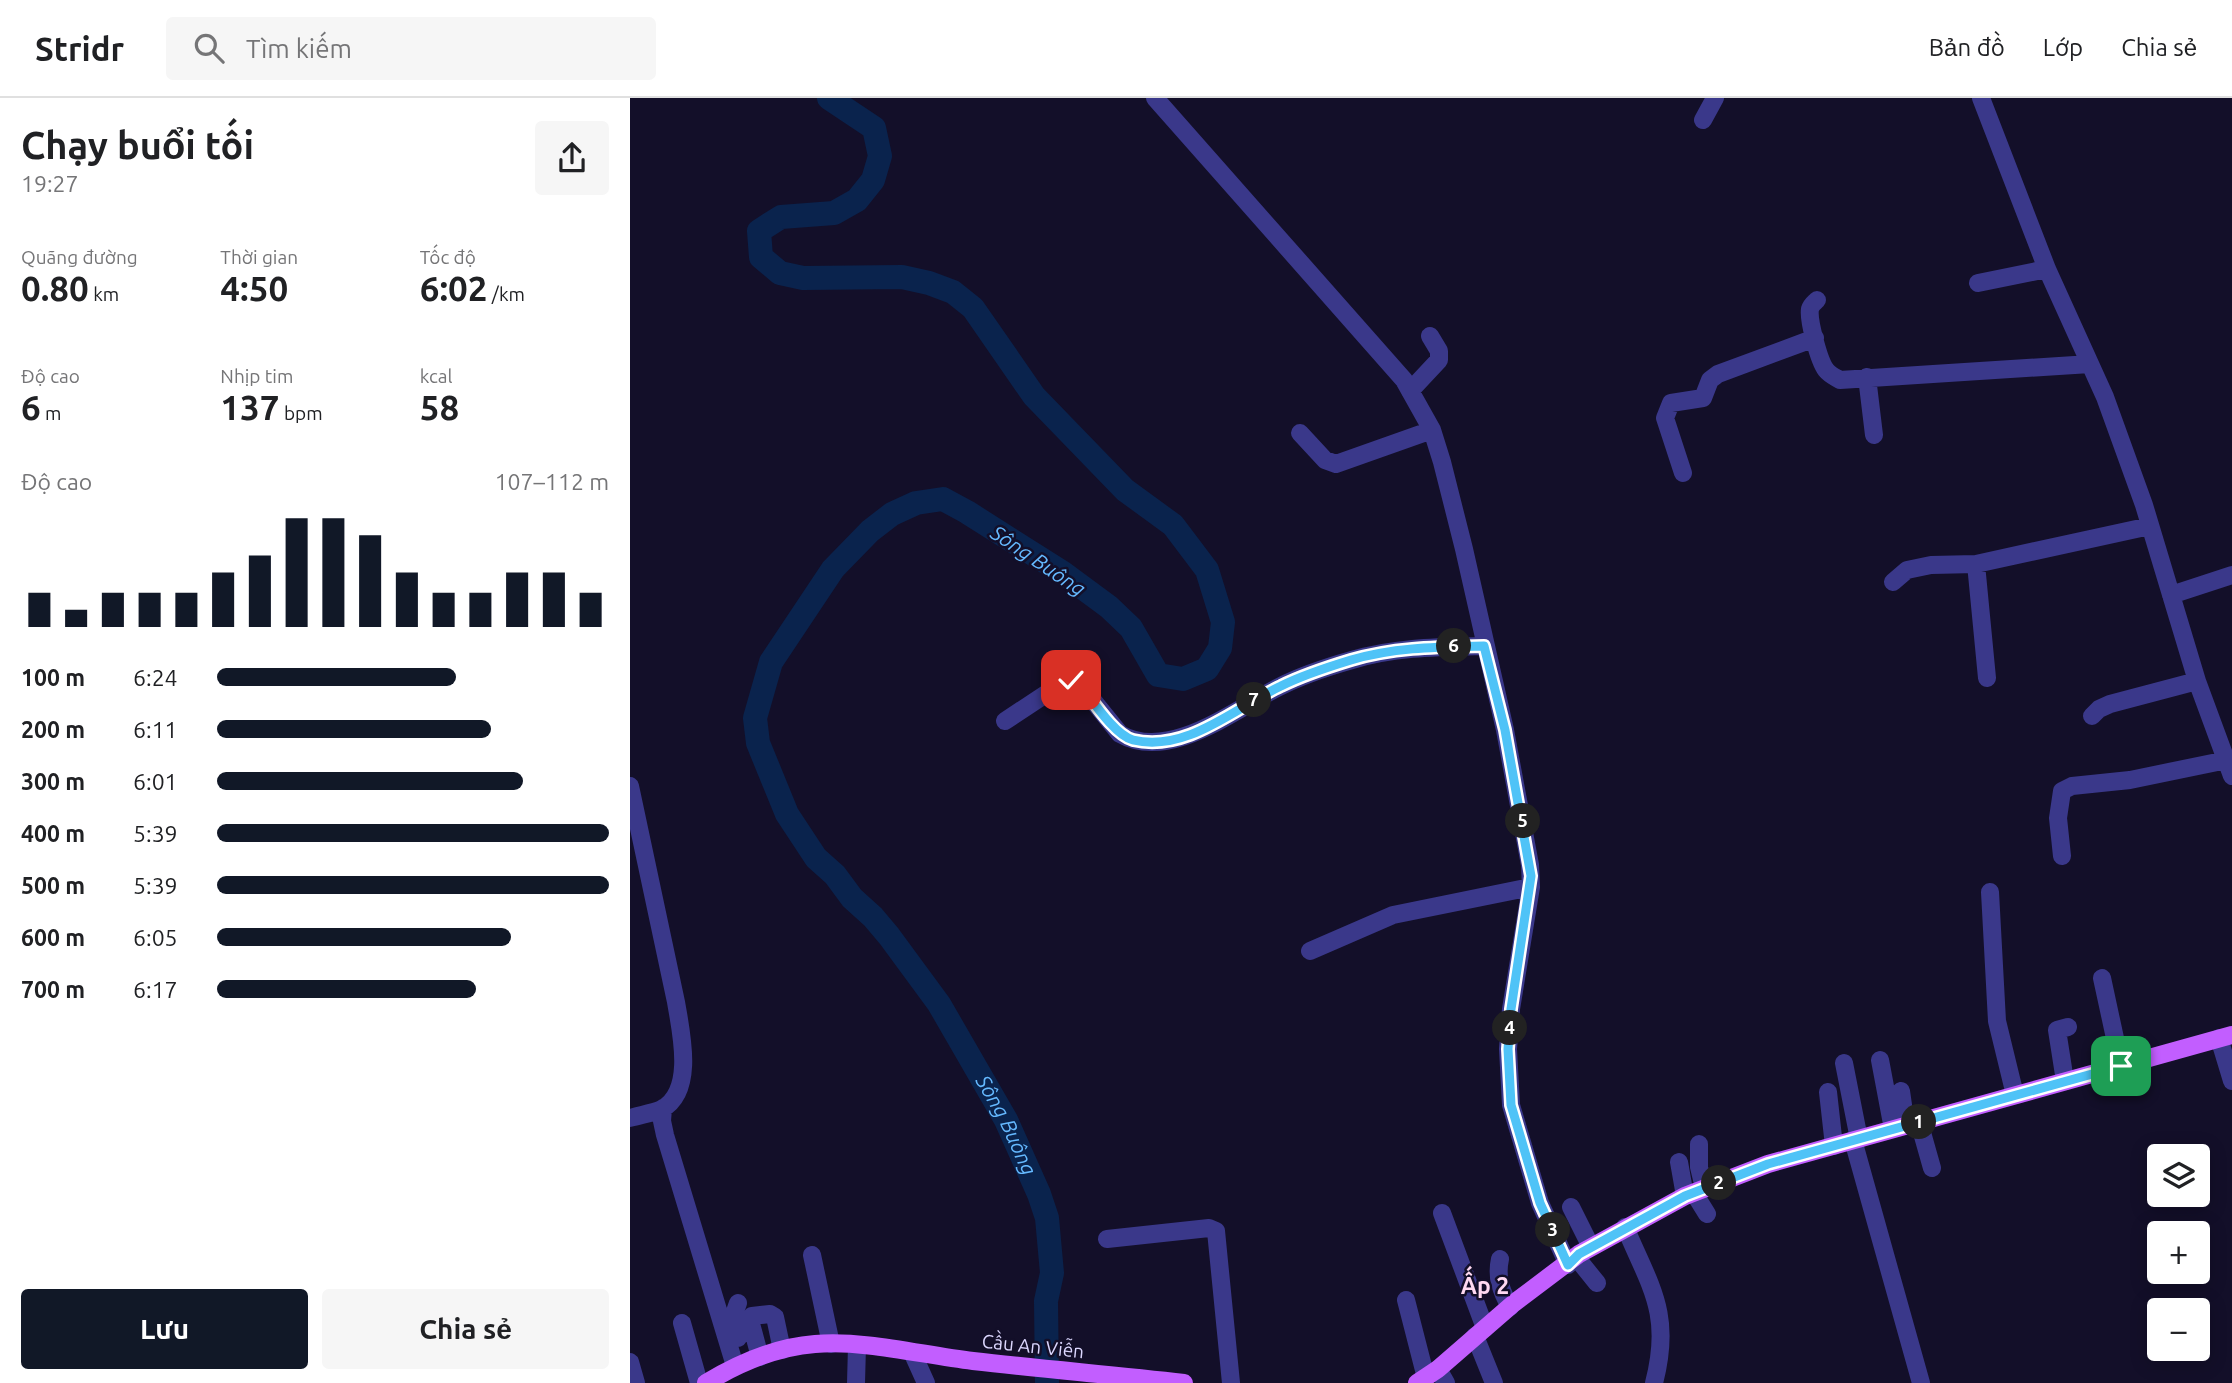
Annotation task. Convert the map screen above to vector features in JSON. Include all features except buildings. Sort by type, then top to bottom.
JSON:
[{"type":"main road","points":[[1432,1378],[1510,1307],[1579,1256],[1625,1227],[1694,1192],[1768,1164],[2226,1037]]},
{"type":"main road","name":"Cầu An Viễn","points":[[706,1383],[747,1361],[782,1350],[831,1344],[1184,1383]]},
{"type":"street","points":[[1155,98],[1404,380],[1432,430],[1464,549],[1505,730],[1530,865],[1531,887],[1511,1009],[1508,1049],[1511,1105],[1540,1203],[1597,1283]]},
{"type":"street","points":[[1703,120],[1715,98]]},
{"type":"street","points":[[1981,98],[2047,268],[2105,397],[2150,526],[2197,681],[2229,762],[2130,780],[2072,786],[2062,791],[2058,818],[2062,856]]},
{"type":"street","points":[[1978,283],[2047,268]]},
{"type":"street","points":[[1817,300],[1811,307],[1810,319],[1823,366],[1828,373],[1840,380],[2090,363]]},
{"type":"street","points":[[1410,391],[1439,360],[1439,351],[1430,336]]},
{"type":"street","points":[[1683,473],[1665,418],[1671,403],[1703,397],[1710,380],[1718,374],[1815,338]]},
{"type":"street","points":[[1867,377],[1874,435]]},
{"type":"street","points":[[1300,433],[1325,460],[1336,464],[1432,430]]},
{"type":"street","points":[[1893,582],[1907,570],[1931,565],[1976,564],[2150,526]]},
{"type":"street","points":[[1976,564],[1987,678]]},
{"type":"street","points":[[2171,595],[2232,575]]},
{"type":"street","points":[[1005,721],[1071,680],[1078,682],[1120,734],[1128,739],[1148,741],[1178,738],[1221,720],[1280,686],[1349,660],[1400,650],[1484,646]]},
{"type":"street","points":[[2092,716],[2109,704],[2197,681]]},
{"type":"street","points":[[630,786],[682,1036],[683,1078],[681,1087],[663,1108],[630,1118]]},
{"type":"street","points":[[1310,951],[1393,915],[1531,887]]},
{"type":"street","points":[[1990,892],[1997,1021],[2015,1095]]},
{"type":"street","points":[[2102,978],[2121,1066]]},
{"type":"street","points":[[2058,1029],[2065,1081]]},
{"type":"street","points":[[2226,1037],[2232,1081]]},
{"type":"street","points":[[1880,1060],[1906,1126],[1932,1168]]},
{"type":"street","points":[[1844,1063],[1856,1139],[1921,1383]]},
{"type":"street","points":[[1828,1091],[1834,1146]]},
{"type":"street","points":[[1901,1091],[1906,1126]]},
{"type":"street","points":[[663,1108],[665,1135],[747,1361]]},
{"type":"street","points":[[1694,1192],[1699,1167],[1699,1144]]},
{"type":"street","points":[[1679,1162],[1707,1214]]},
{"type":"street","points":[[1571,1207],[1579,1256]]},
{"type":"street","points":[[1442,1213],[1494,1383]]},
{"type":"street","points":[[1625,1227],[1654,1292],[1658,1308],[1662,1345],[1654,1383]]},
{"type":"street","points":[[1107,1239],[1209,1228],[1216,1231],[1231,1383]]},
{"type":"street","points":[[812,1255],[831,1344]]},
{"type":"street","points":[[1500,1259],[1498,1278],[1510,1307]]},
{"type":"street","points":[[1406,1300],[1432,1378]]},
{"type":"street","points":[[738,1303],[732,1320],[747,1361]]},
{"type":"street","points":[[747,1361],[752,1316],[770,1314],[775,1317],[782,1350]]},
{"type":"street","points":[[682,1323],[699,1383]]},
{"type":"street","points":[[856,1383],[857,1346]]},
{"type":"street","points":[[912,1352],[926,1383]]},
{"type":"street","points":[[630,1362],[636,1383]]},
{"type":"waterway","name":"Sông Buông","points":[[829,98],[874,128],[880,156],[873,180],[857,200],[834,213],[781,217],[759,231],[761,257],[780,273],[803,278],[902,277],[953,292],[973,308],[1034,396],[1125,490],[1173,525],[1207,570],[1223,622],[1220,648],[1207,669],[1183,679],[1158,675],[1131,628],[1109,607],[1063,573],[943,499],[916,503],[892,514],[870,531],[833,569],[771,662],[755,718],[758,743],[787,814],[816,858],[873,917],[939,1004],[1006,1120],[1039,1194],[1047,1218],[1052,1273],[1046,1301],[1047,1383]]},
{"type":"district","name":"Ấp 2","points":[[1485,1286]]},
{"type":"route","points":[[1071,680],[1078,682],[1120,734],[1136,741],[1162,740],[1193,733],[1280,686],[1349,660],[1389,651],[1484,646],[1505,730],[1531,876],[1511,1009],[1508,1049],[1511,1105],[1540,1203],[1568,1265],[1579,1254],[1685,1196],[1768,1164],[2121,1066]]}]
